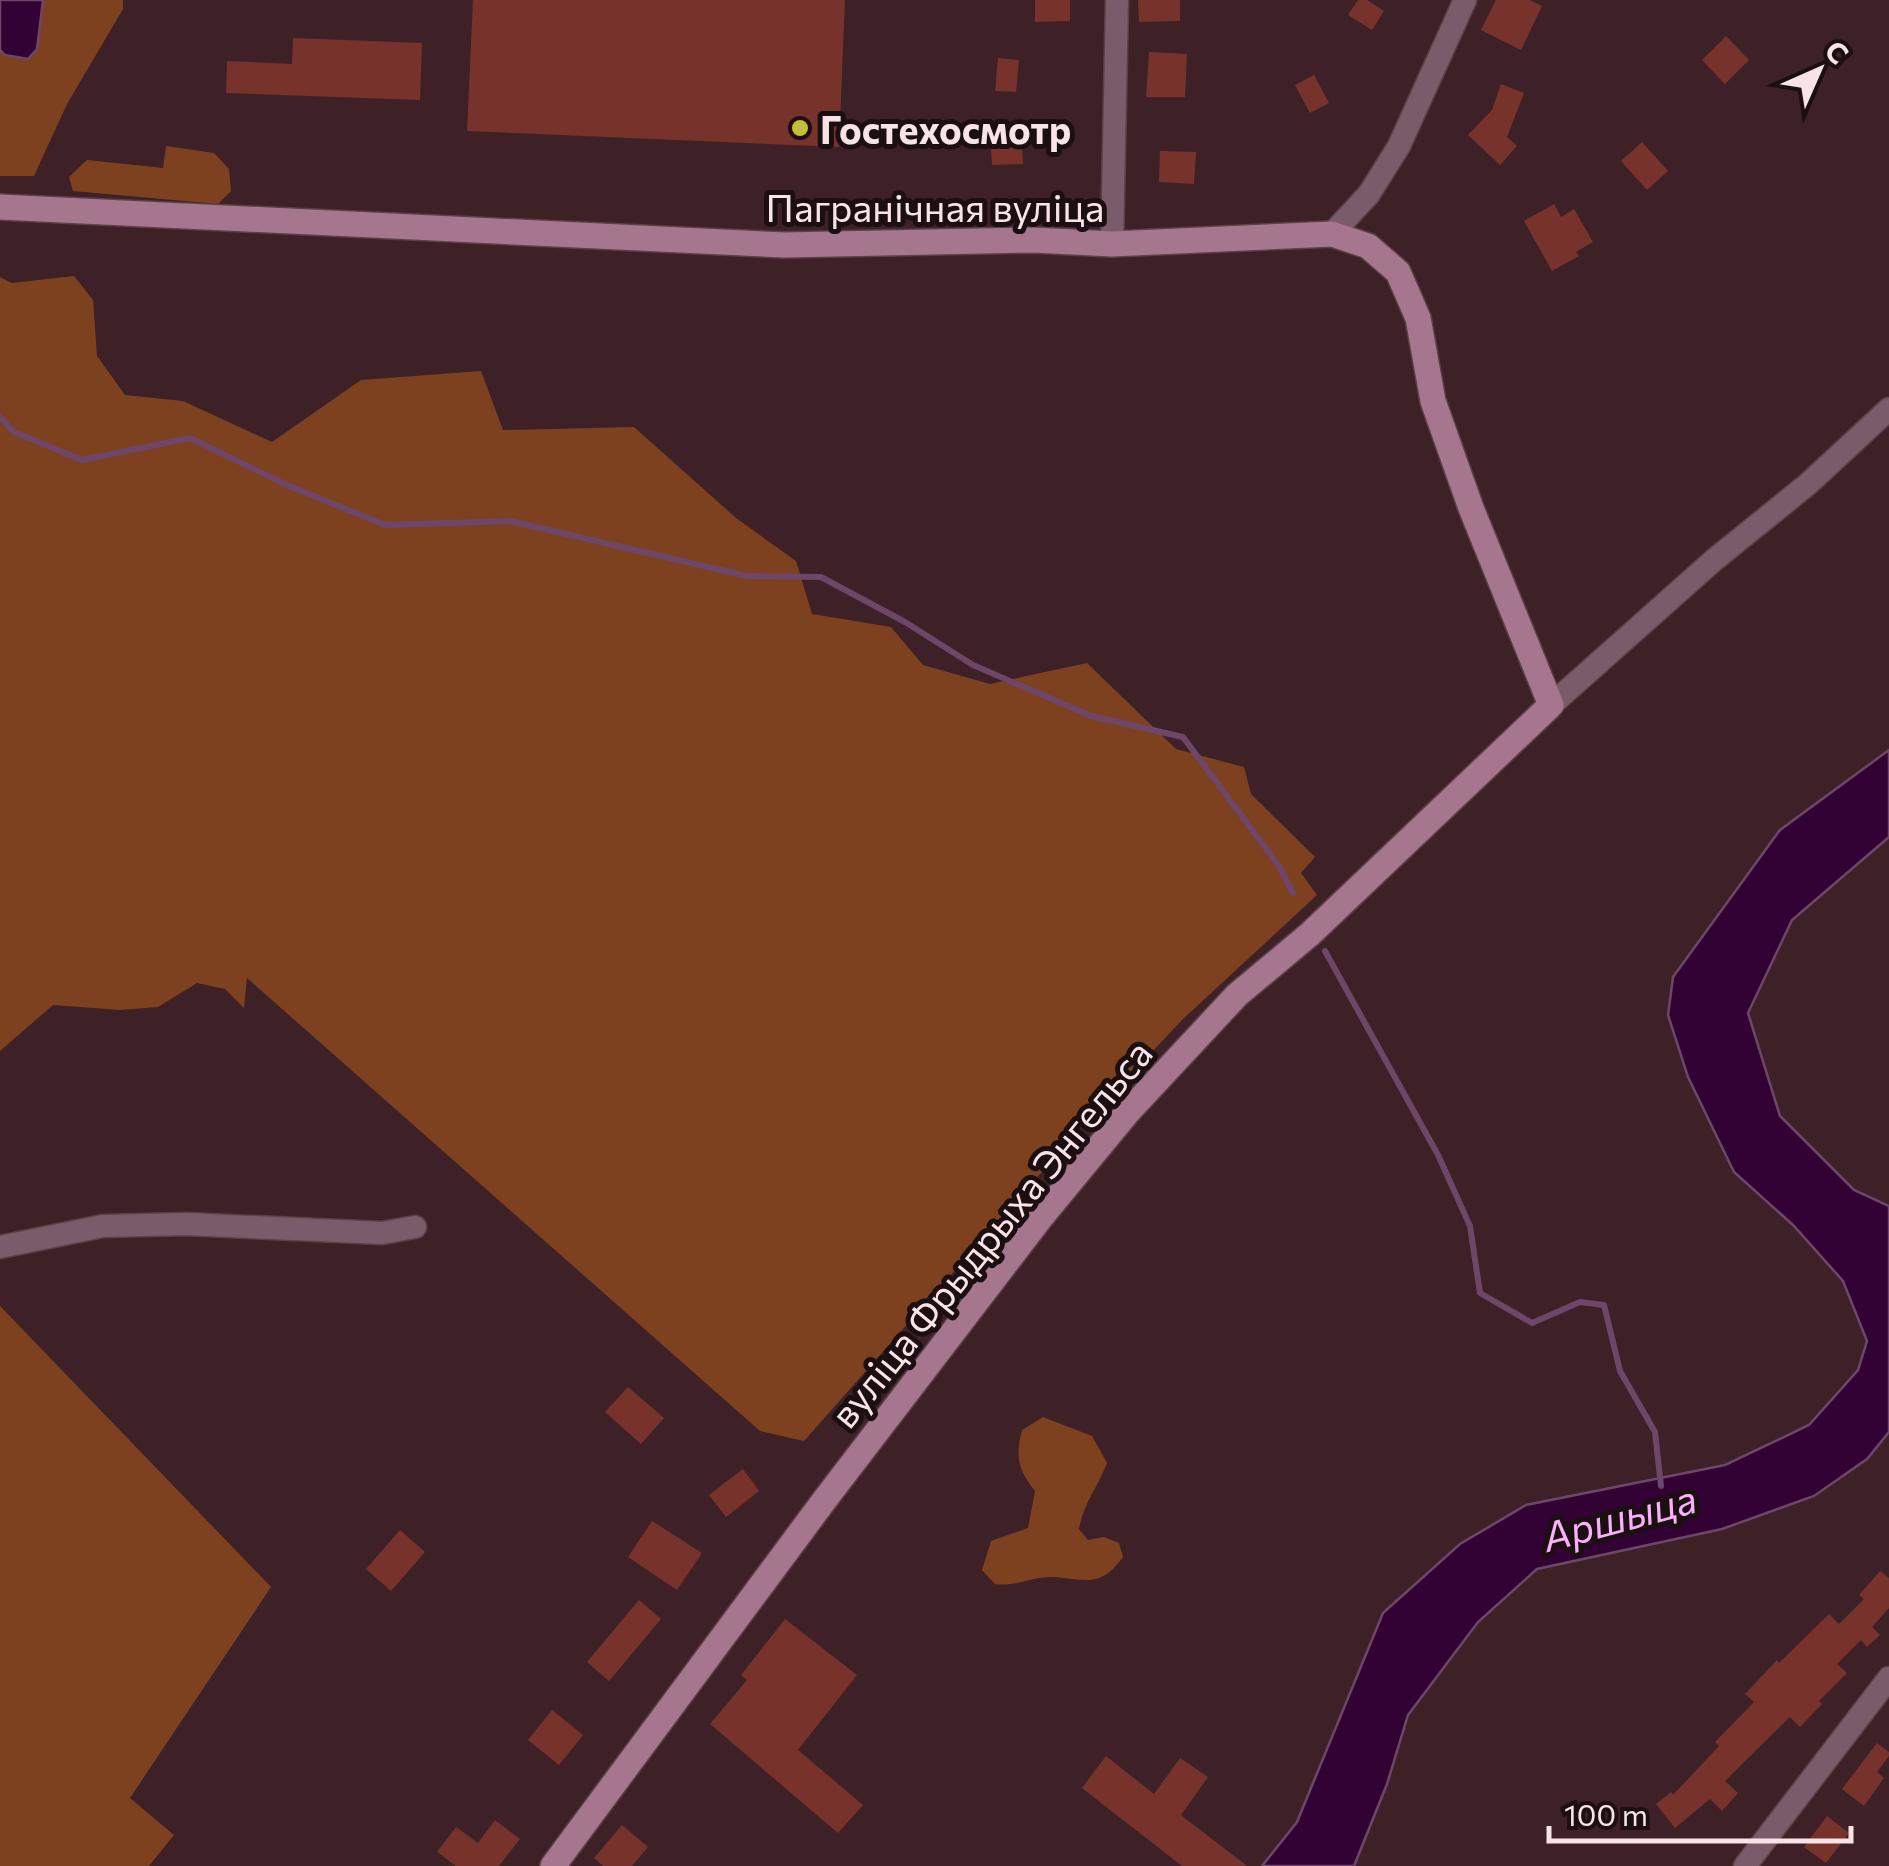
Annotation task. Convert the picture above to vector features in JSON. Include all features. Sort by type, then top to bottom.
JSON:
[{"type":"street","points":[[1112,244],[1117,0]]},
{"type":"street","points":[[1332,234],[1369,194],[1399,146],[1465,0]]},
{"type":"street","name":"Пагранічная вуліца","points":[[0,207],[784,245],[1033,240],[1112,244],[1332,234],[1368,246],[1398,272],[1418,318],[1433,400],[1471,508],[1551,704]]},
{"type":"street","points":[[1551,704],[1714,560],[1808,484],[1889,409]]},
{"type":"street","name":"вуліца Фрыдрыха Энгельса","points":[[553,1866],[823,1502],[1126,1113],[1238,995],[1310,934],[1551,704]]},
{"type":"street","points":[[0,1247],[103,1226],[186,1224],[382,1234],[414,1227]]},
{"type":"street","points":[[1745,1866],[1889,1678]]},
{"type":"shaded area","points":[[43,0],[123,0],[123,9],[67,104],[34,176],[0,176],[0,50],[5,55],[37,48]]},
{"type":"shaded area","points":[[166,146],[214,153],[229,169],[231,191],[218,204],[73,191],[69,177],[87,160],[163,168]]},
{"type":"shaded area","points":[[74,276],[93,300],[97,356],[125,395],[183,401],[272,442],[361,380],[481,371],[503,430],[634,427],[736,518],[796,561],[812,614],[891,627],[923,665],[990,684],[1087,663],[1176,749],[1244,767],[1251,794],[1315,857],[1301,873],[1317,895],[1183,1019],[1086,1122],[804,1441],[760,1431],[247,978],[244,1008],[225,989],[197,983],[158,1007],[120,1010],[53,1005],[0,1051],[0,277],[12,283]]},
{"type":"shaded area","points":[[0,1306],[271,1587],[130,1798],[174,1835],[149,1866],[0,1866]]},
{"type":"shaded area","points":[[1043,1417],[1092,1436],[1107,1463],[1079,1529],[1088,1540],[1104,1537],[1119,1543],[1123,1557],[1110,1572],[1094,1579],[1051,1577],[995,1584],[982,1570],[991,1541],[1028,1528],[1035,1491],[1020,1462],[1022,1430]]},
{"type":"water","points":[[0,0],[43,0],[37,49],[28,59],[5,55],[0,50]]},
{"type":"water","name":"Аршыца","points":[[1889,750],[1889,837],[1792,920],[1748,1013],[1780,1116],[1854,1190],[1889,1206],[1889,1432],[1867,1459],[1814,1496],[1722,1529],[1537,1569],[1478,1622],[1408,1715],[1387,1784],[1354,1866],[1262,1866],[1297,1822],[1383,1613],[1460,1544],[1526,1505],[1725,1465],[1809,1425],[1858,1370],[1867,1341],[1843,1281],[1793,1225],[1734,1172],[1688,1077],[1668,1015],[1673,977],[1780,830]]},
{"type":"building","points":[[473,0],[845,0],[839,147],[467,131]]},
{"type":"building","points":[[1035,0],[1070,0],[1070,21],[1035,22]]},
{"type":"building","points":[[1138,0],[1180,0],[1180,21],[1139,22]]},
{"type":"building","points":[[1358,0],[1367,0],[1384,11],[1372,30],[1348,15]]},
{"type":"building","points":[[1496,0],[1530,0],[1542,6],[1521,50],[1481,30]]},
{"type":"building","points":[[1726,36],[1749,60],[1725,84],[1702,60]]},
{"type":"building","points":[[293,38],[422,43],[420,100],[226,93],[227,61],[292,64]]},
{"type":"building","points":[[1149,52],[1187,54],[1185,97],[1146,97]]},
{"type":"building","points":[[998,58],[1019,60],[1016,92],[995,91]]},
{"type":"building","points":[[1314,75],[1329,103],[1310,113],[1295,85]]},
{"type":"building","points":[[1501,84],[1524,93],[1507,137],[1517,146],[1500,165],[1468,135],[1492,110]]},
{"type":"building","points":[[1642,142],[1668,171],[1647,190],[1621,161]]},
{"type":"building","points":[[1022,146],[1023,164],[992,165],[991,147]]},
{"type":"building","points":[[1160,151],[1196,152],[1194,184],[1159,182]]},
{"type":"building","points":[[1554,204],[1561,217],[1574,209],[1593,242],[1576,252],[1579,256],[1552,271],[1524,221]]},
{"type":"building","points":[[628,1387],[664,1418],[641,1444],[605,1412]]},
{"type":"building","points":[[743,1469],[759,1491],[726,1517],[709,1495]]},
{"type":"building","points":[[652,1521],[702,1553],[677,1590],[628,1557]]},
{"type":"building","points":[[400,1530],[425,1552],[391,1591],[366,1569]]},
{"type":"building","points":[[1880,1571],[1889,1578],[1889,1608],[1872,1627],[1880,1635],[1867,1647],[1861,1640],[1837,1664],[1847,1673],[1800,1727],[1790,1717],[1725,1781],[1738,1793],[1722,1811],[1710,1799],[1675,1828],[1656,1804],[1671,1792],[1673,1795],[1719,1746],[1715,1742],[1754,1702],[1745,1694],[1777,1660],[1779,1663],[1829,1614],[1839,1624],[1864,1599],[1859,1595]]},
{"type":"building","points":[[639,1600],[661,1619],[609,1681],[587,1662]]},
{"type":"building","points":[[785,1619],[857,1675],[798,1750],[863,1805],[838,1833],[710,1724],[747,1680],[741,1675]]},
{"type":"building","points":[[552,1710],[583,1735],[559,1765],[528,1740]]},
{"type":"building","points":[[1877,1743],[1889,1756],[1877,1772],[1884,1778],[1864,1806],[1842,1789]]},
{"type":"building","points":[[1106,1756],[1154,1794],[1180,1758],[1208,1777],[1181,1815],[1247,1866],[1182,1866],[1082,1788]]},
{"type":"building","points":[[1827,1816],[1849,1833],[1826,1863],[1804,1847]]},
{"type":"building","points":[[495,1820],[520,1839],[499,1866],[456,1866],[437,1852],[456,1827],[478,1843]]},
{"type":"building","points":[[622,1825],[648,1847],[632,1866],[603,1866],[594,1858]]},
{"type":"waterway","points":[[0,417],[14,432],[82,460],[190,438],[287,485],[385,525],[510,521],[747,576],[821,577],[905,622],[973,665],[1091,716],[1183,737],[1279,866],[1293,893]]},
{"type":"waterway","name":"Аршыца","points":[[1325,951],[1438,1155],[1470,1226],[1480,1293],[1532,1323],[1580,1302],[1604,1305],[1620,1371],[1655,1432],[1661,1486]]},
{"type":"place","name":"Гостехосмотр","points":[[800,128]]}]
